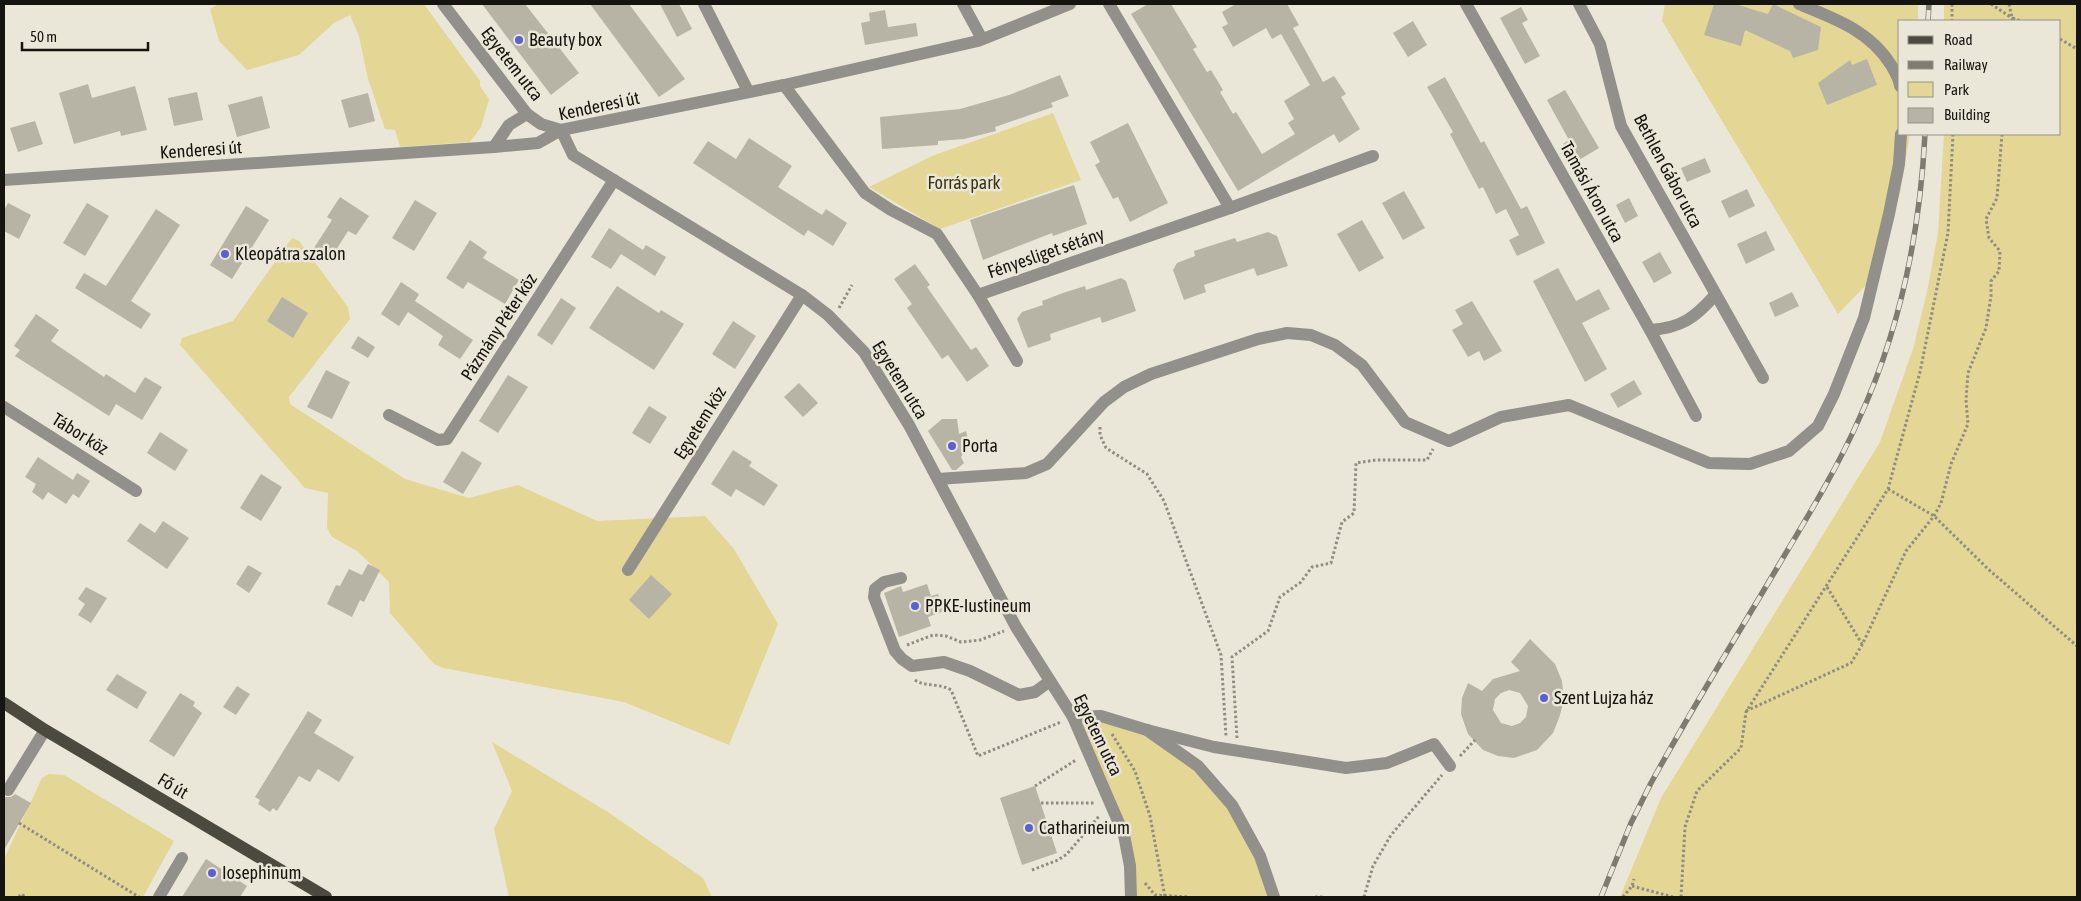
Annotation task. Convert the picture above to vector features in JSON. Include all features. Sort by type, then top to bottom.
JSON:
[{"type":"main road","name":"Fő út","points":[[4,703],[45,730],[326,897]]},
{"type":"street","name":"Egyetem utca","points":[[443,4],[527,114],[541,124],[561,130],[573,155],[802,295],[832,319],[864,352],[909,425],[1016,627],[1073,717],[1124,835],[1130,866],[1131,897]]},
{"type":"street","points":[[704,4],[748,92]]},
{"type":"street","points":[[963,4],[982,39]]},
{"type":"street","name":"Kenderesi út","points":[[4,180],[494,148],[538,143],[561,130],[784,85],[982,39],[1070,4]]},
{"type":"street","points":[[1109,4],[1230,208]]},
{"type":"street","name":"Tamási Áron utca","points":[[1466,4],[1650,330],[1696,416]]},
{"type":"street","name":"Bethlen Gábor utca","points":[[1579,4],[1600,44],[1621,126],[1763,378]]},
{"type":"street","points":[[1799,4],[1861,32],[1886,57],[1898,76]]},
{"type":"street","name":"Fényesliget sétány","points":[[784,85],[865,193],[891,210],[938,234],[978,295],[1230,208],[1373,156]]},
{"type":"street","points":[[494,148],[508,124],[527,114]]},
{"type":"street","points":[[938,479],[1026,472],[1047,464],[1104,402],[1124,387],[1160,371],[1258,339],[1287,333],[1311,335],[1336,344],[1362,365],[1405,422],[1449,441],[1501,417],[1570,405],[1709,463],[1750,464],[1789,450],[1818,426],[1834,394],[1864,318],[1899,164],[1901,135]]},
{"type":"street","name":"Pázmány Péter köz","points":[[389,415],[438,440],[447,439],[614,180]]},
{"type":"street","name":"Egyetem köz","points":[[628,570],[802,295]]},
{"type":"street","points":[[978,295],[1017,361]]},
{"type":"street","points":[[1650,330],[1677,326],[1695,317],[1715,295]]},
{"type":"street","name":"Tábor köz","points":[[4,407],[136,491]]},
{"type":"street","points":[[901,578],[884,582],[875,589],[874,598],[895,651],[912,666],[944,662],[1019,694],[1036,692],[1050,681]]},
{"type":"street","points":[[1073,717],[1101,716],[1147,730],[1232,750],[1346,768],[1387,763],[1434,744],[1450,766]]},
{"type":"street","points":[[8,790],[45,730]]},
{"type":"street","points":[[1147,730],[1198,766],[1232,805],[1260,856],[1274,897]]},
{"type":"street","points":[[159,897],[182,858]]},
{"type":"path","points":[[1952,4],[1952,20]]},
{"type":"path","points":[[1991,4],[2013,20]]},
{"type":"path","points":[[2009,4],[2013,20]]},
{"type":"path","points":[[2061,40],[2077,49]]},
{"type":"path","points":[[1681,897],[1685,827],[1698,791],[1741,748],[1746,712],[1888,489],[1920,372],[1948,233],[1953,135]]},
{"type":"path","points":[[1746,712],[1851,663],[1862,645],[1906,551],[1934,516],[1941,503],[1950,464],[1968,424],[1966,400],[1968,373],[1986,328],[1991,296],[1990,280],[2000,271],[2000,250],[1989,238],[1986,219],[1997,198],[2002,135]]},
{"type":"path","points":[[832,319],[852,285]]},
{"type":"path","points":[[1104,402],[1100,434],[1106,448],[1146,474],[1164,501],[1222,655],[1232,750]]},
{"type":"path","points":[[1232,750],[1232,657],[1268,631],[1280,596],[1301,582],[1312,567],[1331,563],[1342,522],[1354,512],[1356,464],[1376,460],[1428,460],[1439,437]]},
{"type":"path","points":[[1888,489],[1934,516],[1988,569],[2077,646]]},
{"type":"path","points":[[1827,586],[1862,645]]},
{"type":"path","points":[[895,651],[933,635],[946,636],[961,642],[980,640],[1016,627]]},
{"type":"path","points":[[912,666],[911,676],[920,683],[944,686],[951,690],[978,756],[1073,717]]},
{"type":"path","points":[[1101,716],[1134,771],[1150,816],[1165,897]]},
{"type":"path","points":[[1364,897],[1373,866],[1391,835],[1450,766],[1475,740]]},
{"type":"path","points":[[1035,786],[1089,752]]},
{"type":"path","points":[[1041,803],[1110,803]]},
{"type":"path","points":[[1032,870],[1058,860],[1066,854],[1110,803]]},
{"type":"path","points":[[19,823],[139,897]]},
{"type":"path","points":[[1130,866],[1155,895],[1189,897]]},
{"type":"path","points":[[1623,897],[1632,886],[1634,879]]},
{"type":"path","points":[[1632,886],[1673,897]]},
{"type":"path","points":[[19,897],[21,894],[26,897]]},
{"type":"path","points":[[1315,897],[1325,897]]},
{"type":"green space","points":[[218,4],[424,4],[480,81],[480,86],[489,99],[481,127],[470,142],[400,147],[395,130],[385,129],[368,79],[359,36],[350,15],[334,23],[299,55],[247,70],[219,41],[210,9]]},
{"type":"green space","points":[[1665,4],[1918,4],[1918,20],[1898,20],[1898,135],[1910,135],[1900,194],[1870,281],[1838,314],[1662,21]]},
{"type":"green space","points":[[1944,4],[2077,4],[2077,897],[1620,897],[1661,798],[1880,442],[1913,349],[1927,292],[1938,233],[1944,135],[2061,135],[2061,20],[1944,20]]},
{"type":"green space","name":"Forrás park","points":[[1053,113],[1081,180],[940,229],[869,187],[932,156]]},
{"type":"green space","points":[[292,238],[299,241],[348,307],[350,319],[289,397],[290,404],[405,479],[469,498],[518,485],[597,521],[705,516],[734,549],[778,624],[729,745],[624,702],[443,668],[434,664],[390,613],[389,582],[357,551],[332,537],[327,528],[328,493],[305,488],[180,345],[182,338],[233,321]]},
{"type":"green space","points":[[1073,717],[1147,730],[1198,766],[1232,805],[1274,897],[1131,897],[1130,866]]},
{"type":"green space","points":[[492,742],[608,812],[703,878],[712,897],[509,897],[494,829],[512,791]]},
{"type":"green space","points":[[49,774],[64,775],[174,841],[143,897],[4,897],[4,859],[42,778]]},
{"type":"building","points":[[482,4],[525,4],[579,73],[551,95]]},
{"type":"building","points":[[590,4],[629,4],[685,79],[659,97]]},
{"type":"building","points":[[660,4],[679,4],[692,29],[677,37]]},
{"type":"building","points":[[1148,4],[1171,4],[1197,47],[1193,49],[1207,72],[1211,70],[1223,90],[1220,92],[1233,114],[1236,112],[1262,154],[1295,134],[1288,123],[1294,119],[1284,101],[1310,85],[1281,34],[1272,39],[1266,28],[1233,47],[1222,27],[1228,24],[1222,12],[1236,4],[1287,4],[1299,25],[1293,28],[1323,82],[1334,76],[1346,94],[1341,97],[1360,129],[1339,143],[1334,134],[1238,191],[1131,14]]},
{"type":"building","points":[[1714,4],[1735,4],[1768,14],[1773,4],[1821,27],[1818,50],[1793,58],[1790,51],[1745,30],[1741,46],[1704,35]]},
{"type":"building","points":[[1521,7],[1528,20],[1522,23],[1540,56],[1525,64],[1500,18]]},
{"type":"building","points":[[885,10],[888,27],[916,23],[918,36],[865,45],[861,23],[870,21],[869,13]]},
{"type":"building","points":[[1413,21],[1427,45],[1408,57],[1393,33]]},
{"type":"building","points":[[1867,59],[1877,85],[1827,105],[1818,83],[1850,60],[1852,65]]},
{"type":"building","points":[[1060,75],[1069,96],[1051,103],[1053,107],[995,127],[996,131],[964,139],[938,141],[938,145],[882,149],[880,117],[960,109],[1009,95]]},
{"type":"building","points":[[1445,77],[1481,143],[1484,141],[1521,209],[1527,206],[1545,243],[1517,256],[1509,240],[1519,235],[1506,209],[1496,214],[1483,187],[1479,189],[1450,134],[1453,132],[1427,87]]},
{"type":"building","points":[[88,84],[92,98],[135,86],[147,130],[121,136],[120,131],[74,144],[59,93]]},
{"type":"building","points":[[1565,90],[1599,148],[1574,163],[1563,144],[1569,140],[1547,100]]},
{"type":"building","points":[[197,92],[203,120],[174,126],[168,98]]},
{"type":"building","points":[[368,93],[375,121],[349,128],[341,100]]},
{"type":"building","points":[[262,96],[270,128],[237,137],[228,105]]},
{"type":"building","points":[[35,121],[43,144],[18,152],[10,128]]},
{"type":"building","points":[[1128,123],[1168,203],[1130,222],[1118,197],[1113,199],[1095,165],[1100,162],[1090,142]]},
{"type":"building","points":[[749,138],[792,166],[778,187],[822,215],[826,209],[847,223],[833,246],[808,230],[804,236],[693,163],[708,141],[736,159]]},
{"type":"building","points":[[1705,158],[1711,172],[1687,182],[1681,168]]},
{"type":"building","points":[[1074,185],[1087,224],[1053,236],[1052,233],[983,260],[970,220]]},
{"type":"building","points":[[1747,189],[1755,206],[1729,218],[1721,201]]},
{"type":"building","points":[[1404,191],[1425,228],[1403,240],[1382,203]]},
{"type":"building","points":[[340,197],[369,216],[356,235],[348,231],[331,258],[314,248],[332,220],[327,217]]},
{"type":"building","points":[[1629,198],[1638,216],[1625,223],[1616,205]]},
{"type":"building","points":[[415,200],[437,213],[414,251],[392,238]]},
{"type":"building","points":[[8,203],[31,215],[19,239],[4,231],[4,210]]},
{"type":"building","points":[[87,203],[109,216],[85,256],[63,243]]},
{"type":"building","points":[[246,206],[269,220],[232,279],[210,265]]},
{"type":"building","points":[[156,209],[180,225],[131,301],[151,314],[141,329],[75,288],[84,273],[106,286]]},
{"type":"building","points":[[1362,220],[1384,258],[1359,272],[1337,234]]},
{"type":"building","points":[[609,228],[643,250],[646,245],[666,257],[655,276],[621,254],[611,269],[591,257]]},
{"type":"building","points":[[1766,231],[1775,250],[1746,264],[1737,244]]},
{"type":"building","points":[[1268,232],[1277,236],[1288,266],[1257,276],[1254,268],[1204,285],[1206,292],[1184,300],[1173,270],[1177,263],[1195,256],[1194,251],[1235,238],[1237,242]]},
{"type":"building","points":[[470,240],[487,252],[483,258],[519,280],[505,304],[468,282],[463,289],[446,278]]},
{"type":"building","points":[[1660,252],[1672,273],[1654,283],[1642,262]]},
{"type":"building","points":[[915,264],[930,285],[927,287],[971,350],[976,347],[989,366],[967,382],[948,355],[942,359],[907,308],[912,304],[894,279]]},
{"type":"building","points":[[1558,268],[1576,301],[1599,289],[1610,309],[1582,323],[1607,369],[1585,382],[1533,281]]},
{"type":"building","points":[[1121,278],[1126,281],[1136,311],[1102,323],[1100,317],[1050,334],[1051,340],[1028,348],[1017,319],[1022,312],[1043,305],[1042,301],[1063,293],[1085,286],[1086,290]]},
{"type":"building","points":[[401,282],[419,294],[415,301],[473,340],[460,359],[438,345],[443,336],[408,312],[399,326],[381,314]]},
{"type":"building","points":[[617,286],[659,313],[661,310],[684,324],[654,370],[589,328]]},
{"type":"building","points":[[1792,292],[1799,306],[1775,317],[1769,303]]},
{"type":"building","points":[[282,297],[308,313],[293,338],[267,321]]},
{"type":"building","points":[[561,298],[576,308],[552,345],[537,335]]},
{"type":"building","points":[[1472,301],[1502,351],[1484,361],[1479,351],[1468,357],[1452,330],[1463,324],[1455,310]]},
{"type":"building","points":[[36,314],[59,330],[51,341],[104,377],[106,374],[135,393],[145,377],[162,387],[142,420],[116,404],[109,416],[15,356],[20,350],[14,346]]},
{"type":"building","points":[[733,321],[756,336],[735,369],[712,354]]},
{"type":"building","points":[[358,336],[375,347],[368,358],[351,348]]},
{"type":"building","points":[[326,370],[350,382],[332,419],[307,407]]},
{"type":"building","points":[[508,375],[528,387],[498,433],[479,421]]},
{"type":"building","points":[[1634,380],[1642,394],[1618,408],[1610,394]]},
{"type":"building","points":[[799,383],[818,403],[803,417],[784,397]]},
{"type":"building","points":[[649,406],[667,417],[650,444],[632,433]]},
{"type":"building","name":"Porta","points":[[942,419],[957,419],[959,434],[966,431],[969,443],[961,457],[964,463],[956,470],[952,470],[928,431]]},
{"type":"building","points":[[160,432],[188,450],[175,471],[147,453]]},
{"type":"building","points":[[733,450],[752,462],[749,466],[778,485],[764,506],[736,489],[731,497],[711,484]]},
{"type":"building","points":[[462,451],[482,463],[463,494],[443,482]]},
{"type":"building","points":[[38,457],[73,480],[77,473],[90,481],[79,498],[73,494],[66,504],[48,492],[43,500],[32,492],[36,484],[25,477]]},
{"type":"building","points":[[261,474],[282,487],[261,521],[240,508]]},
{"type":"building","points":[[163,521],[189,538],[167,569],[127,541],[140,523],[155,533]]},
{"type":"building","points":[[368,564],[380,570],[364,602],[360,600],[352,617],[327,604],[336,585],[340,586],[349,569],[362,575]]},
{"type":"building","points":[[248,565],[262,573],[249,593],[236,584]]},
{"type":"building","points":[[651,575],[672,594],[649,619],[629,600]]},
{"type":"building","name":"PPKE-Iustineum","points":[[927,584],[931,596],[938,594],[944,611],[928,617],[931,626],[899,637],[884,593],[901,586],[903,592]]},
{"type":"building","points":[[86,587],[107,598],[91,623],[78,615],[85,604],[78,599]]},
{"type":"building","name":"Szent Lujza ház","points":[[1530,639],[1555,664],[1562,681],[1564,701],[1553,733],[1537,750],[1514,758],[1498,756],[1483,750],[1468,734],[1461,714],[1462,698],[1468,683],[1482,691],[1493,679],[1520,671],[1511,662]],"holes":[[[1509,690],[1520,693],[1528,706],[1526,717],[1520,723],[1512,726],[1501,723],[1493,710],[1495,699],[1501,693]]]},
{"type":"building","points":[[117,674],[147,692],[137,709],[106,690]]},
{"type":"building","points":[[237,686],[250,694],[236,715],[223,707]]},
{"type":"building","points":[[180,693],[195,702],[193,706],[202,713],[174,757],[149,741]]},
{"type":"building","points":[[308,711],[322,720],[314,733],[354,757],[339,782],[318,769],[310,782],[299,776],[277,811],[273,808],[270,812],[258,804],[260,800],[255,797]]},
{"type":"building","name":"Catharineium","points":[[1035,786],[1057,853],[1022,865],[1000,798]]},
{"type":"building","points":[[15,794],[31,803],[4,850],[4,797],[11,797]]},
{"type":"building","name":"Iosephinum","points":[[206,859],[247,886],[240,897],[182,897]]},
{"type":"railway","points":[[1928,20],[1929,4]]},
{"type":"railway","points":[[1601,897],[1631,823],[1651,783],[1820,495],[1859,419],[1886,351],[1906,280],[1918,207],[1925,135]]},
{"type":"place","name":"Beauty box","points":[[519,40]]},
{"type":"place","name":"Kleopátra szalon","points":[[225,254]]},
{"type":"place","name":"Porta","points":[[952,446]]},
{"type":"place","name":"PPKE-Iustineum","points":[[915,606]]},
{"type":"place","name":"Szent Lujza ház","points":[[1544,698]]},
{"type":"place","name":"Catharineium","points":[[1029,828]]},
{"type":"place","name":"Iosephinum","points":[[212,873]]}]
